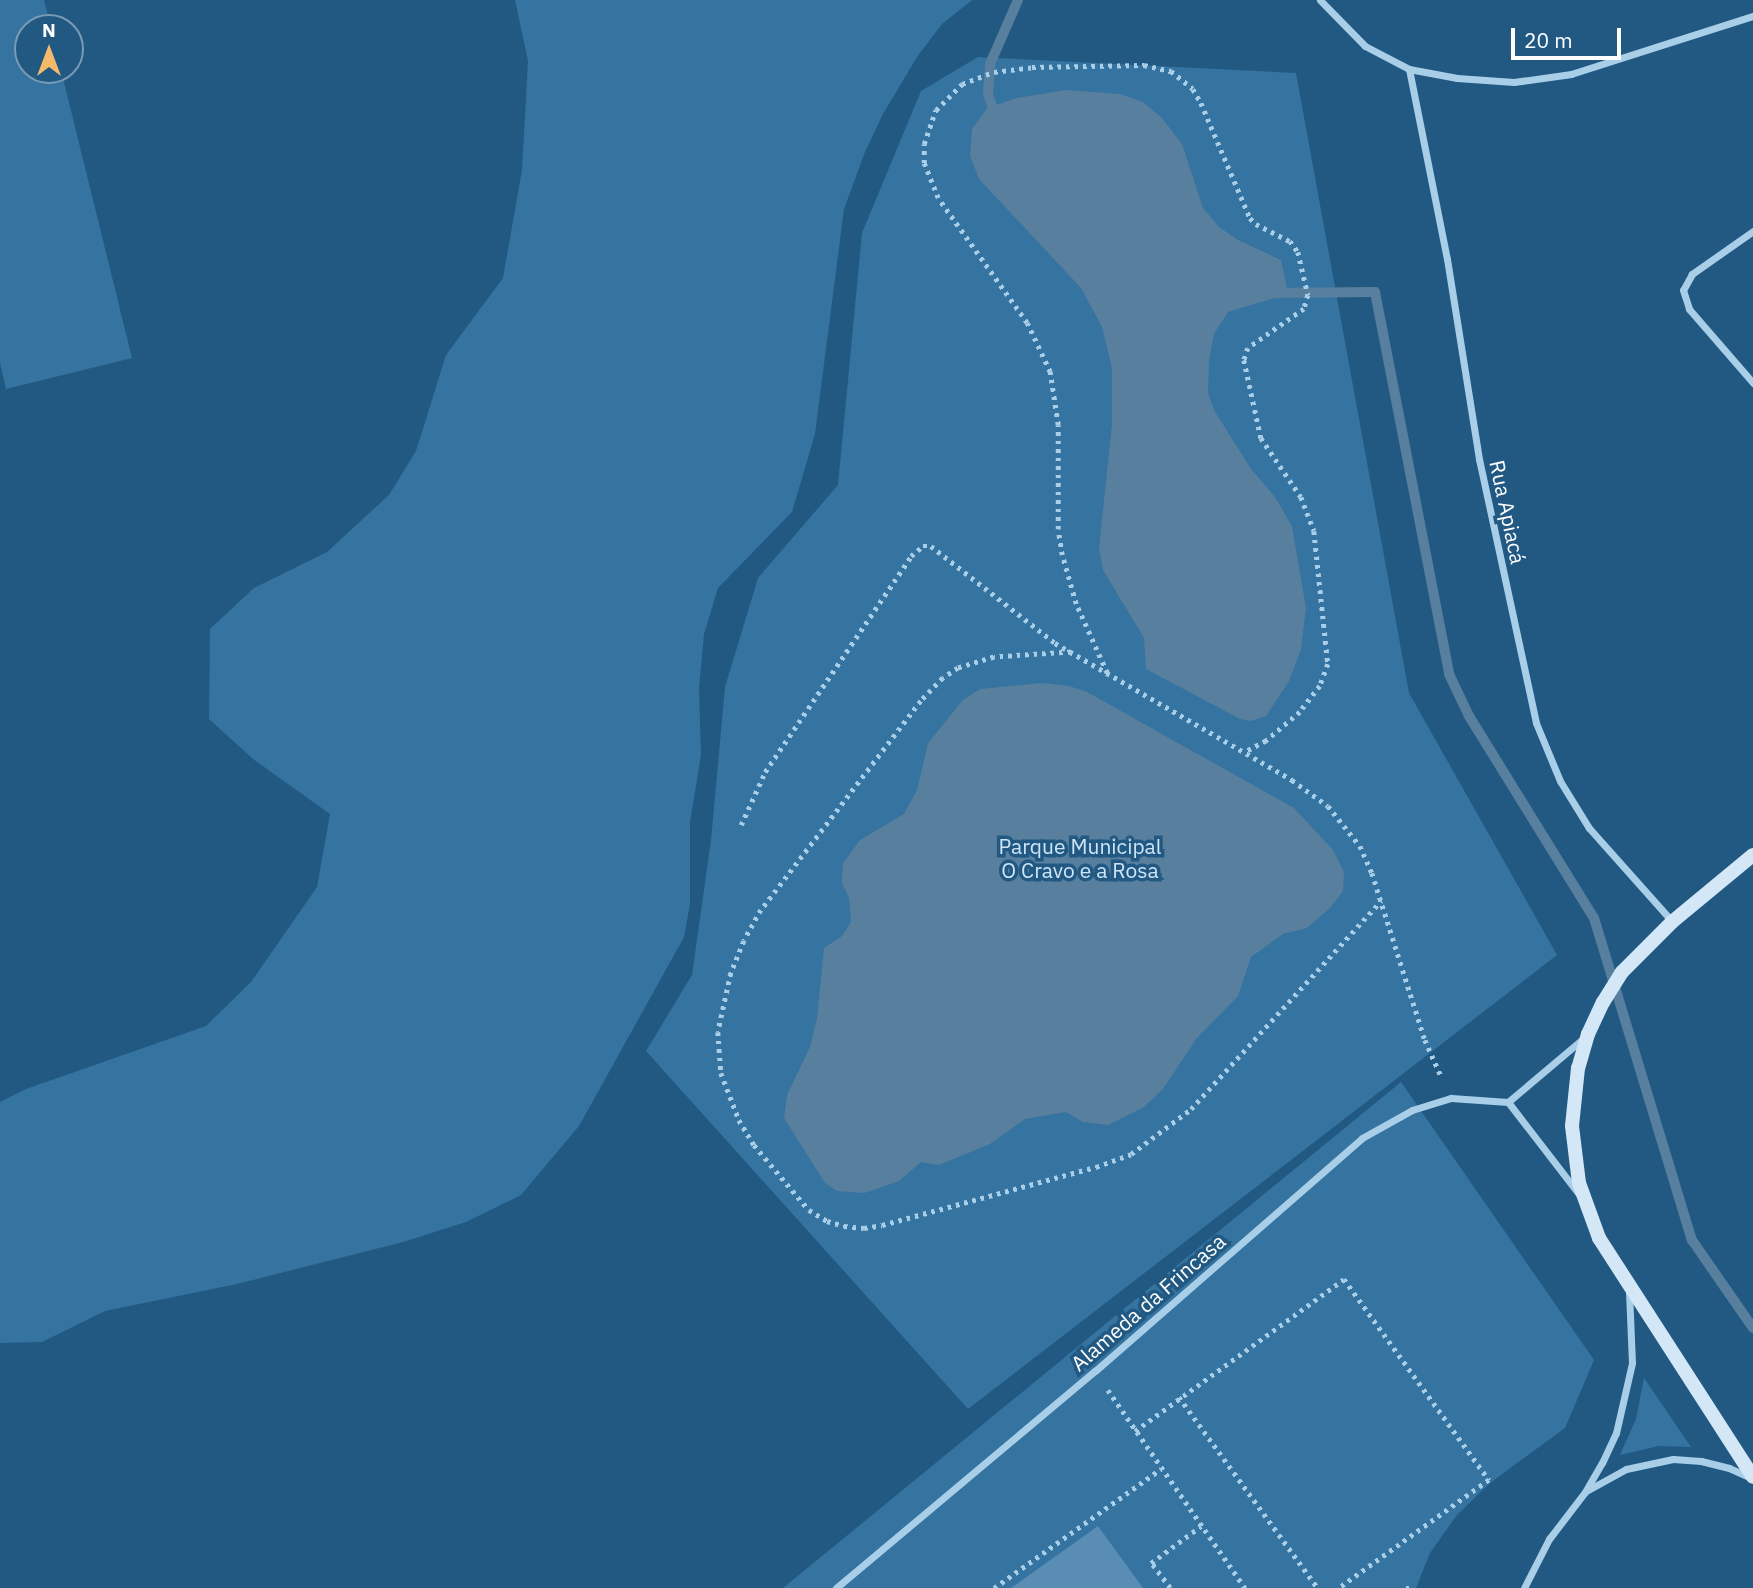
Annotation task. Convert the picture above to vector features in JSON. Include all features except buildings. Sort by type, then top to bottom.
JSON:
[{"type":"main road","points":[[1753,855],[1672,922],[1622,972],[1603,1002],[1588,1034],[1578,1068],[1572,1126],[1579,1183],[1599,1238],[1753,1478]]},
{"type":"street","points":[[1320,0],[1365,46],[1409,69],[1457,78],[1514,82],[1571,74],[1753,16]]},
{"type":"street","name":"Rua Apiacá","points":[[1409,69],[1442,232],[1479,459],[1536,723],[1559,780],[1589,828],[1672,922]]},
{"type":"street","points":[[1753,231],[1692,274],[1683,290],[1689,309],[1753,383]]},
{"type":"street","points":[[1587,1206],[1508,1102],[1588,1034]]},
{"type":"street","name":"Alameda da Frincasa","points":[[836,1588],[1095,1371],[1362,1138],[1412,1110],[1451,1098],[1508,1102]]},
{"type":"street","points":[[1524,1588],[1549,1539],[1585,1492],[1602,1463],[1625,1401],[1632,1363],[1629,1286]]},
{"type":"street","points":[[1585,1492],[1626,1469],[1673,1459],[1701,1461],[1753,1478]]},
{"type":"path","points":[[1107,673],[1076,604],[1062,555],[1058,502],[1058,425],[1050,372],[1027,323],[937,198],[924,163],[928,125],[947,95],[962,84],[994,72],[1032,67],[1144,65],[1171,71],[1193,89],[1250,218],[1256,224],[1282,234],[1298,252],[1308,295],[1304,309],[1248,348],[1244,360],[1261,438],[1301,497],[1314,531],[1328,664],[1320,686],[1300,712],[1275,734],[1245,752]]},
{"type":"path","points":[[741,825],[765,772],[916,550],[923,547],[939,550],[1019,616],[1071,652],[1311,792],[1343,822],[1360,846],[1381,901],[1425,1040],[1451,1098]]},
{"type":"path","points":[[1071,652],[994,657],[958,668],[943,678],[921,701],[761,910],[744,940],[731,973],[718,1032],[721,1073],[739,1120],[754,1145],[809,1210],[827,1221],[844,1226],[863,1228],[882,1225],[1096,1167],[1130,1154],[1191,1109],[1381,901]]},
{"type":"path","points":[[1135,1431],[1344,1279],[1489,1480],[1339,1588]]},
{"type":"path","points":[[1095,1371],[1245,1588]]},
{"type":"path","points":[[1179,1397],[1318,1588]]},
{"type":"path","points":[[994,1588],[1161,1469]]},
{"type":"path","points":[[1170,1588],[1151,1563],[1201,1526]]},
{"type":"green space","points":[[0,0],[44,0],[48,14],[14,14],[14,84],[64,84],[132,358],[6,389],[0,363]]},
{"type":"green space","points":[[515,0],[972,0],[942,24],[917,57],[883,114],[865,152],[844,209],[815,434],[792,512],[718,588],[704,634],[699,688],[701,755],[690,822],[690,904],[684,937],[579,1126],[521,1195],[466,1222],[403,1242],[237,1284],[105,1311],[42,1342],[0,1343],[0,1102],[26,1089],[206,1026],[251,982],[317,887],[330,814],[253,759],[209,719],[210,629],[254,588],[327,552],[389,495],[416,451],[446,355],[503,278],[522,170],[528,61]]},
{"type":"green space","name":"Parque Municipal O Cravo e a Rosa","points":[[978,57],[1296,73],[1409,693],[1557,955],[968,1409],[646,1051],[692,975],[711,840],[725,687],[758,578],[838,485],[862,233],[921,91]]},
{"type":"green space","points":[[1401,1082],[1594,1360],[1565,1428],[1490,1483],[1457,1515],[1430,1553],[1416,1588],[783,1588]]},
{"type":"green space","points":[[1644,1378],[1691,1447],[1659,1446],[1620,1455],[1636,1419]]},
{"type":"shaded area","points":[[1066,90],[1120,94],[1143,102],[1161,117],[1182,144],[1203,208],[1219,227],[1238,240],[1281,260],[1287,288],[1278,297],[1228,312],[1214,334],[1209,361],[1208,393],[1214,410],[1251,469],[1275,497],[1292,526],[1306,608],[1301,649],[1289,681],[1266,716],[1251,721],[1240,719],[1146,669],[1144,638],[1103,570],[1099,548],[1112,424],[1112,368],[1102,327],[1081,288],[979,179],[970,156],[972,129],[987,108],[1017,98]]},
{"type":"shaded area","points":[[1042,683],[1069,686],[1087,692],[1294,808],[1333,850],[1344,872],[1343,891],[1331,907],[1307,928],[1283,934],[1251,957],[1238,996],[1197,1038],[1163,1089],[1144,1107],[1108,1125],[1083,1122],[1066,1112],[1025,1119],[990,1144],[939,1165],[921,1162],[899,1181],[864,1193],[837,1191],[825,1183],[784,1118],[787,1095],[810,1047],[817,1018],[824,948],[842,936],[851,922],[849,898],[842,883],[843,863],[860,840],[904,814],[917,790],[928,743],[963,700],[980,689]]},
{"type":"waterway","points":[[997,119],[988,94],[990,64],[1018,0]]},
{"type":"waterway","points":[[1270,293],[1375,292],[1449,674],[1469,716],[1594,918],[1692,1240],[1753,1328]]}]
